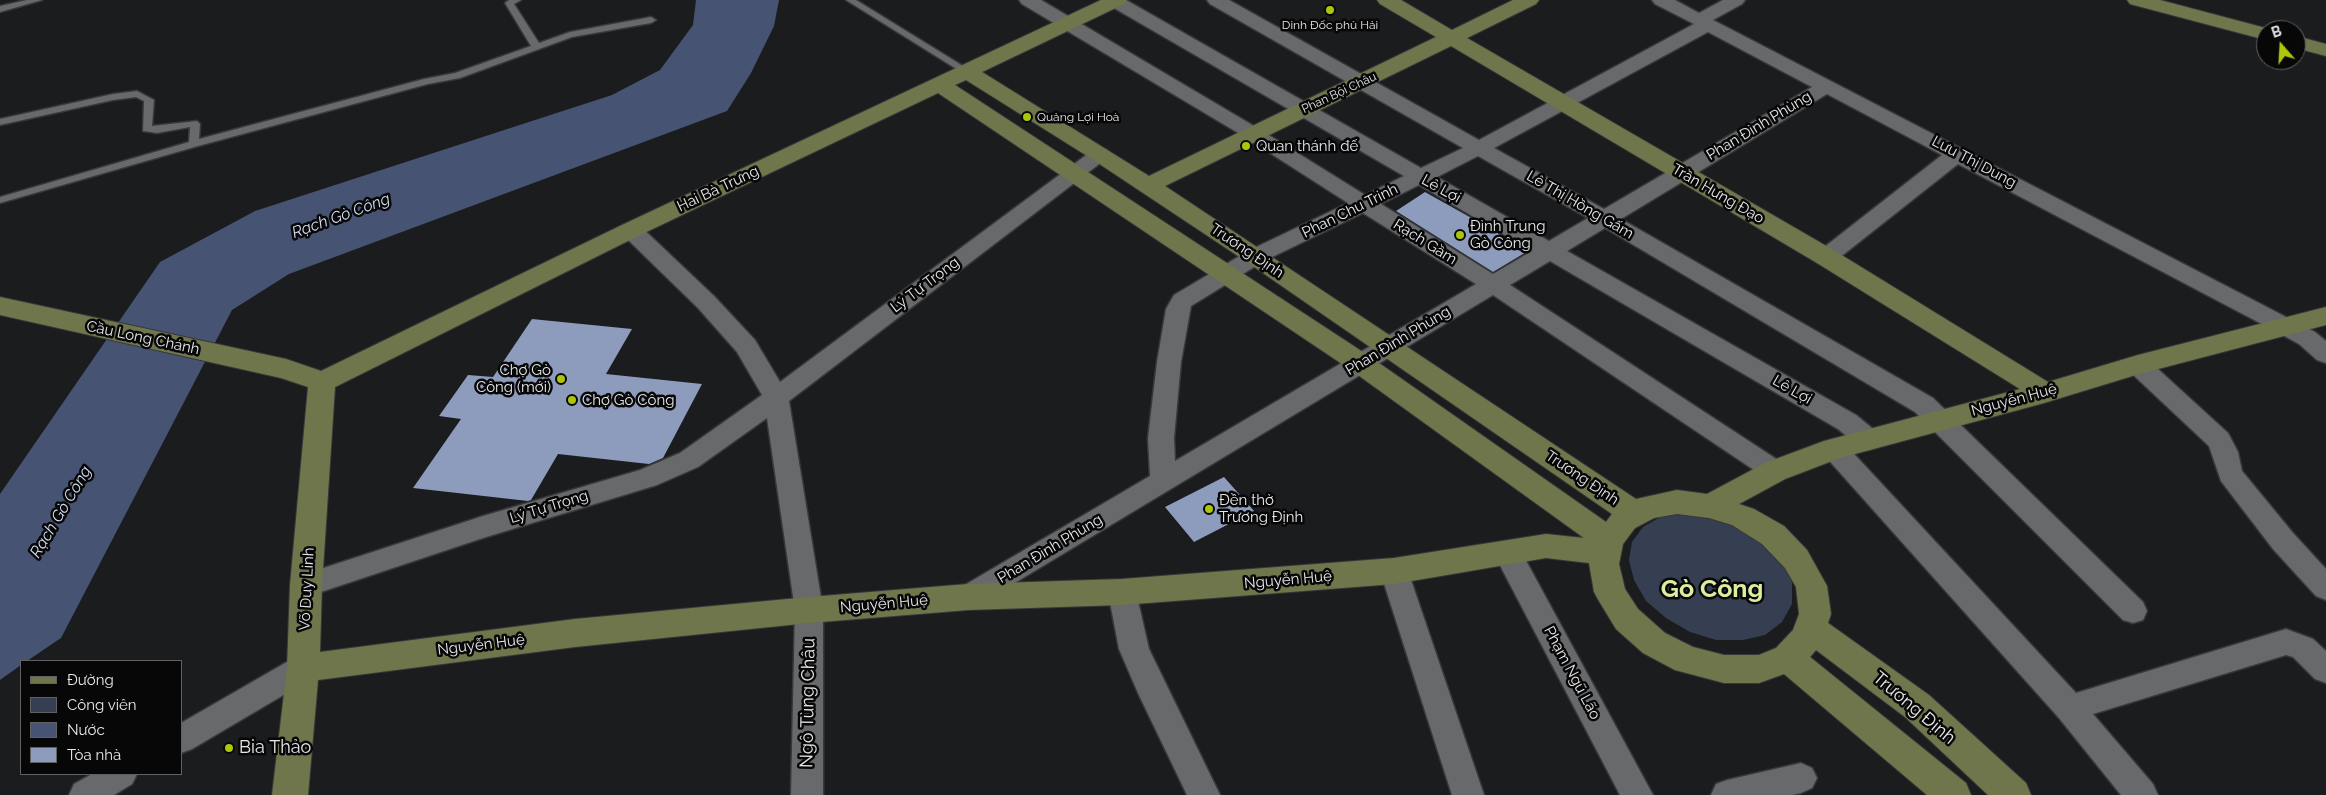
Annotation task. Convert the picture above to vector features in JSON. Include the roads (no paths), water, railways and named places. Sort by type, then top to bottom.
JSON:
[{"type":"main road","name":"Hai Bà Trưng","points":[[322,382],[630,230],[1115,0]]},
{"type":"main road","name":"Trần Hưng Đạo","points":[[1387,0],[1826,257],[2016,373],[2044,393]]},
{"type":"main road","name":"Phan Bội Châu","points":[[1148,185],[1529,0]]},
{"type":"main road","points":[[2137,0],[2256,31]]},
{"type":"main road","points":[[2306,45],[2326,50]]},
{"type":"main road","name":"Trương Định","points":[[966,71],[1100,154],[1256,256],[1635,514]]},
{"type":"main road","name":"Trương Định","points":[[939,84],[1360,363],[1608,546]]},
{"type":"main road","name":"Cầu Long Chánh","points":[[0,306],[286,369],[322,382]]},
{"type":"main road","name":"Nguyễn Huệ","points":[[1710,506],[1775,471],[1834,449],[2044,393],[2138,365],[2326,316]]},
{"type":"main road","name":"Võ Duy Linh","points":[[290,795],[303,668],[306,585],[322,382]]},
{"type":"main road","points":[[1677,502],[1710,506],[1743,517],[1772,535],[1796,559],[1811,586],[1815,614],[1807,638],[1788,658],[1759,668],[1724,670],[1687,660],[1654,643],[1627,619],[1610,592],[1604,564],[1608,546],[1624,520],[1648,507],[1677,502]]},
{"type":"main road","name":"Nguyễn Huệ","points":[[303,668],[575,633],[809,610],[968,597],[1122,592],[1394,571],[1546,546],[1608,546]]},
{"type":"main road","name":"Trương Định","points":[[1810,628],[1917,706],[2013,795]]},
{"type":"main road","points":[[1788,658],[1953,795]]},
{"type":"street","name":"Rạch Gầm","points":[[1028,0],[1252,133],[1494,285],[1775,471]]},
{"type":"street","name":"Lê Lợi","points":[[1115,0],[1846,422],[1869,440]]},
{"type":"street","name":"Lê Thị Hồng Gấm","points":[[1216,0],[1605,219],[1924,405],[2133,611]]},
{"type":"street","name":"Lưu Thị Dung","points":[[1661,0],[1958,153],[2285,326],[2307,338],[2326,354]]},
{"type":"street","name":"Phan Chu Trinh","points":[[1163,481],[1161,438],[1169,362],[1178,308],[1182,301],[1256,256],[1479,148],[1563,104],[1703,22],[1736,0]]},
{"type":"street","name":"Phan Đình Phùng","points":[[968,597],[1387,346],[1552,251],[1827,86]]},
{"type":"street","points":[[1826,257],[1958,153]]},
{"type":"street","name":"Lý Tự Trọng","points":[[306,585],[483,527],[648,478],[688,460],[741,424],[1100,154]]},
{"type":"street","points":[[630,230],[706,302],[746,346],[776,397],[809,610]]},
{"type":"street","points":[[2138,365],[2215,435],[2225,452],[2230,474],[2234,480],[2283,541],[2326,588]]},
{"type":"street","points":[[1834,449],[2070,708],[2103,751],[2142,795]]},
{"type":"street","name":"Phạm Ngũ Lão","points":[[1507,552],[1637,795]]},
{"type":"street","points":[[1394,571],[1468,795]]},
{"type":"street","points":[[1122,592],[1134,649],[1204,795]]},
{"type":"street","name":"Ngô Tùng Châu","points":[[807,795],[809,610]]},
{"type":"street","points":[[2070,708],[2286,642],[2303,648],[2326,670]]},
{"type":"street","name":"Nguyễn Huệ","points":[[182,738],[303,668]]},
{"type":"street","points":[[85,795],[119,775]]},
{"type":"street","points":[[1727,795],[1801,778]]},
{"type":"lane","points":[[0,9],[38,0]]},
{"type":"lane","points":[[517,0],[509,2],[536,46]]},
{"type":"lane","name":"Trương Định","points":[[850,0],[966,71]]},
{"type":"lane","points":[[0,200],[194,144],[457,76],[570,35],[652,20]]},
{"type":"lane","points":[[0,122],[112,97],[137,94],[149,100],[147,129],[157,130],[193,123],[195,124],[194,144]]},
{"type":"water","name":"Rạch Gò Công","points":[[696,0],[779,0],[774,26],[751,73],[727,111],[289,274],[232,310],[61,638],[28,660],[20,660],[20,666],[0,680],[0,494],[160,262],[255,211],[612,95],[660,70],[693,25]]},
{"type":"place","name":"Dinh Đốc phủ Hải","points":[[1330,10]]},
{"type":"place","name":"Quảng Lợi Hoà","points":[[1027,117]]},
{"type":"place","name":"Quan thánh đế","points":[[1246,146]]},
{"type":"place","name":"Đình Trung Gò Công","points":[[1460,235]]},
{"type":"place","name":"Chợ Gò Công (mới)","points":[[561,379]]},
{"type":"place","name":"Chợ Gò Công","points":[[572,400]]},
{"type":"place","name":"Đền thờ Trương Định","points":[[1209,509]]},
{"type":"place","name":"Bia Thảo","points":[[229,748]]},
{"type":"district","name":"Gò Công","points":[[1712,589]]}]
